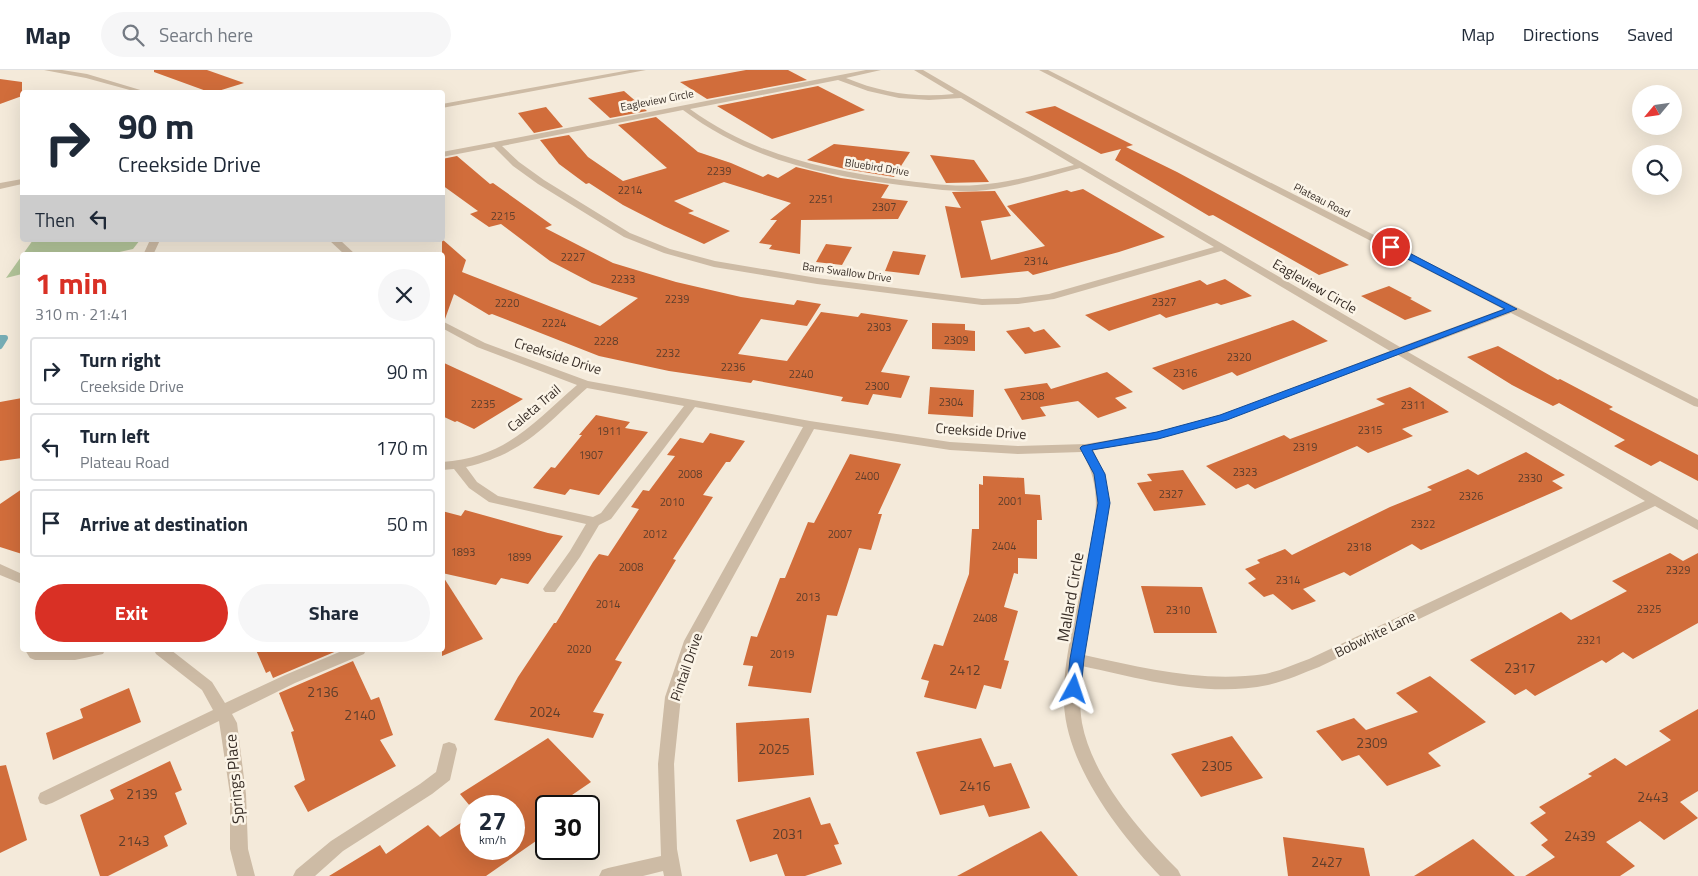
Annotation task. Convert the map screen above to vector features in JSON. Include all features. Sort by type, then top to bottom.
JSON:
[{"type":"street","points":[[48,70],[87,76],[137,90]]},
{"type":"street","points":[[445,105],[642,70]]},
{"type":"street","name":"Eagleview Circle","points":[[445,154],[877,70]]},
{"type":"street","name":"Eagleview Circle","points":[[918,70],[1698,526]]},
{"type":"street","name":"Plateau Road","points":[[1043,70],[1698,404]]},
{"type":"street","points":[[87,76],[102,71]]},
{"type":"street","points":[[840,78],[862,88],[912,99],[932,100],[961,96]]},
{"type":"street","name":"Bluebird Drive","points":[[683,107],[718,132],[749,148],[780,159],[887,181],[946,188],[974,188],[1002,185],[1080,166]]},
{"type":"street","name":"Barn Swallow Drive","points":[[495,144],[516,164],[626,235],[667,251],[714,264],[826,282],[982,302],[1018,302],[1050,296],[1221,248]]},
{"type":"street","points":[[0,186],[20,182]]},
{"type":"street","points":[[336,242],[348,252]]},
{"type":"street","name":"Creekside Drive","points":[[445,326],[481,345],[585,384],[810,425],[950,446],[1018,450],[1086,448],[1158,435],[1224,418],[1512,309]]},
{"type":"street","name":"Caleta Trail","points":[[445,466],[458,465],[487,457],[520,441],[585,384]]},
{"type":"street","points":[[550,589],[575,554],[594,522],[606,516],[692,403]]},
{"type":"street","name":"Pintail Drive","points":[[672,869],[666,764],[673,697],[691,641],[810,425]]},
{"type":"street","name":"Mallard Circle","points":[[1086,448],[1099,474],[1104,503],[1077,659],[1072,704],[1080,742],[1107,797],[1149,854],[1172,876]]},
{"type":"street","points":[[458,465],[474,486],[494,498],[594,522]]},
{"type":"street","name":"Bobwhite Lane","points":[[1077,659],[1159,677],[1220,684],[1268,679],[1314,663],[1655,500]]},
{"type":"street","points":[[0,569],[20,577]]},
{"type":"street","points":[[34,652],[35,654],[75,654],[86,652]]},
{"type":"street","name":"Springs Place","points":[[164,652],[207,686],[229,723],[238,794],[240,849],[246,876]]},
{"type":"street","points":[[46,798],[290,679],[354,652]]},
{"type":"street","points":[[302,876],[337,846],[426,790],[444,775],[449,749]]},
{"type":"street","points":[[608,876],[672,869]]},
{"type":"green space","points":[[32,242],[138,242],[133,249],[120,252],[24,252]]},
{"type":"green space","points":[[20,258],[20,274],[6,278]]},
{"type":"building","points":[[154,70],[207,70],[244,83],[221,90],[204,90],[154,72]]},
{"type":"building","points":[[746,70],[788,70],[807,80],[707,99],[680,82]]},
{"type":"building","points":[[0,79],[22,82],[20,97],[0,104]]},
{"type":"building","points":[[818,86],[865,110],[772,139],[717,106]]},
{"type":"building","points":[[624,91],[647,111],[610,118],[588,98]]},
{"type":"building","points":[[1055,106],[1133,145],[1126,147],[1177,172],[1349,265],[1319,275],[1213,215],[1209,216],[1115,160],[1121,149],[1101,154],[1025,112]]},
{"type":"building","points":[[546,107],[563,127],[534,133],[518,113]]},
{"type":"building","points":[[656,117],[698,152],[731,163],[763,177],[768,174],[778,178],[796,167],[841,178],[889,185],[881,198],[908,201],[898,219],[801,220],[800,254],[769,249],[772,245],[759,243],[777,220],[770,220],[791,203],[724,182],[674,201],[694,211],[688,213],[730,231],[704,244],[623,205],[589,183],[586,184],[559,164],[540,140],[569,135],[588,157],[623,181],[667,168],[618,125]]},
{"type":"building","points":[[834,144],[910,152],[894,177],[845,169],[807,160]]},
{"type":"building","points":[[930,155],[974,160],[989,182],[946,183]]},
{"type":"building","points":[[457,156],[490,184],[493,183],[552,225],[545,228],[613,263],[676,282],[741,297],[794,305],[797,300],[821,304],[807,326],[761,319],[738,354],[787,361],[821,312],[858,317],[861,313],[908,320],[881,372],[910,376],[901,398],[873,394],[868,405],[841,401],[843,397],[753,380],[751,383],[669,371],[599,356],[492,314],[489,315],[454,294],[445,319],[445,252],[442,252],[442,242],[445,242],[466,260],[462,272],[600,326],[638,298],[592,283],[550,261],[501,224],[489,227],[470,214],[478,211],[445,187],[445,158]]},
{"type":"building","points":[[1083,189],[1165,237],[1119,252],[1033,275],[1028,271],[961,278],[945,206],[961,208],[952,192],[995,191],[1011,216],[981,221],[991,260],[1045,246],[1007,206],[1067,190],[1071,192]]},
{"type":"building","points":[[826,244],[852,247],[842,265],[816,262]]},
{"type":"building","points":[[893,251],[926,255],[919,275],[885,271]]},
{"type":"building","points":[[1225,279],[1252,296],[1221,305],[1217,303],[1166,318],[1160,314],[1109,331],[1085,315],[1200,280],[1207,285]]},
{"type":"building","points":[[1389,286],[1432,311],[1405,320],[1361,296]]},
{"type":"building","points":[[1293,320],[1328,341],[1237,376],[1232,372],[1183,390],[1152,368]]},
{"type":"building","points":[[932,323],[965,324],[965,330],[975,331],[975,351],[932,349]]},
{"type":"building","points":[[1029,327],[1034,332],[1044,329],[1061,347],[1025,354],[1006,331]]},
{"type":"building","points":[[1498,346],[1558,380],[1560,379],[1613,407],[1609,409],[1698,455],[1698,481],[1660,461],[1651,466],[1614,446],[1625,440],[1559,403],[1553,406],[1512,385],[1467,357]]},
{"type":"building","points":[[445,363],[523,399],[474,429],[457,421],[455,422],[445,417]]},
{"type":"building","points":[[1107,372],[1133,392],[1115,398],[1127,408],[1098,418],[1078,401],[1040,407],[1046,416],[1022,420],[1004,389],[1047,383],[1051,389]]},
{"type":"building","points":[[930,387],[974,390],[973,417],[928,414]]},
{"type":"building","points":[[1410,387],[1449,412],[1402,429],[1413,436],[1368,453],[1357,446],[1255,489],[1248,484],[1236,489],[1206,466],[1284,435],[1290,439],[1385,404],[1376,399]]},
{"type":"building","points":[[20,398],[20,458],[0,461],[0,402]]},
{"type":"building","points":[[596,415],[630,422],[625,428],[648,432],[599,495],[570,489],[565,495],[533,488],[551,467],[555,468]]},
{"type":"building","points":[[710,433],[745,441],[730,462],[726,462],[703,495],[713,497],[673,559],[676,560],[615,660],[622,662],[593,712],[604,714],[593,738],[494,720],[518,677],[554,623],[556,623],[593,562],[599,554],[608,556],[639,509],[631,507],[643,490],[649,491],[675,456],[667,455],[680,438],[703,443]]},
{"type":"building","points":[[1526,452],[1565,475],[1552,481],[1563,488],[1421,550],[1412,544],[1350,576],[1344,572],[1303,589],[1316,601],[1292,610],[1273,594],[1264,597],[1248,583],[1256,579],[1245,569],[1260,563],[1257,560],[1285,549],[1292,555],[1390,507],[1432,490],[1427,487],[1468,469],[1478,475]]},
{"type":"building","points":[[850,454],[901,464],[878,514],[882,514],[871,550],[859,548],[837,616],[827,615],[811,693],[748,686],[753,666],[743,665],[751,636],[757,637],[780,578],[785,578],[808,522],[814,523]]},
{"type":"building","points":[[1183,470],[1206,505],[1154,511],[1137,483],[1152,481],[1147,474]]},
{"type":"building","points":[[983,476],[1024,478],[1025,494],[1040,495],[1042,520],[1037,520],[1037,559],[1018,558],[1018,574],[1014,573],[1004,607],[1018,611],[1004,660],[1009,661],[1001,689],[984,685],[976,709],[924,697],[929,681],[921,679],[934,644],[943,646],[969,574],[972,529],[979,529],[979,484],[983,485]]},
{"type":"building","points":[[20,490],[20,553],[0,547],[0,504]]},
{"type":"building","points":[[465,510],[563,536],[528,584],[501,578],[496,585],[445,574],[445,512],[461,516]]},
{"type":"building","points":[[1670,553],[1683,561],[1698,553],[1698,623],[1633,659],[1623,652],[1606,663],[1602,660],[1535,696],[1526,689],[1515,695],[1470,660],[1561,612],[1571,620],[1627,591],[1612,581]]},
{"type":"building","points":[[445,580],[483,639],[442,656],[442,652],[445,652]]},
{"type":"building","points":[[1141,586],[1202,587],[1217,633],[1154,633]]},
{"type":"building","points":[[257,652],[334,652],[273,678],[270,671],[266,673]]},
{"type":"building","points":[[353,661],[371,700],[379,697],[393,735],[380,740],[396,766],[308,812],[294,786],[305,780],[291,732],[294,731],[279,693]]},
{"type":"building","points":[[1430,676],[1486,722],[1428,753],[1441,766],[1387,786],[1359,755],[1342,761],[1316,731],[1354,718],[1366,730],[1418,712],[1396,693]]},
{"type":"building","points":[[129,688],[141,722],[53,760],[46,733],[83,718],[80,709]]},
{"type":"building","points":[[1698,709],[1698,791],[1680,802],[1698,818],[1664,840],[1640,821],[1606,842],[1635,866],[1620,876],[1525,876],[1555,857],[1541,845],[1548,840],[1530,823],[1546,813],[1539,807],[1592,776],[1588,774],[1615,758],[1626,766],[1671,740],[1659,731]]},
{"type":"building","points":[[809,718],[814,775],[738,782],[736,723]]},
{"type":"building","points":[[1232,736],[1263,778],[1201,797],[1171,754]]},
{"type":"building","points":[[548,738],[591,782],[572,795],[535,795],[535,842],[525,849],[525,795],[460,794]]},
{"type":"building","points":[[981,738],[994,767],[1011,763],[1030,808],[989,817],[984,805],[940,815],[916,752]]},
{"type":"building","points":[[170,761],[182,790],[175,793],[187,824],[164,836],[168,846],[108,876],[100,876],[80,815],[114,799],[110,790]]},
{"type":"building","points":[[6,765],[27,840],[0,853],[0,766]]},
{"type":"building","points":[[810,797],[821,825],[830,823],[839,844],[834,845],[842,864],[805,876],[785,876],[777,854],[750,862],[736,820]]},
{"type":"building","points":[[460,823],[460,860],[509,860],[486,876],[329,876],[380,845],[386,854],[428,825],[440,837]]},
{"type":"building","points":[[1041,831],[1078,876],[957,876]]},
{"type":"building","points":[[1283,837],[1364,848],[1370,876],[1288,876]]},
{"type":"building","points":[[1473,839],[1515,876],[1414,876]]},
{"type":"waterway","points":[[0,338],[5,338],[0,346]]},
{"type":"route","points":[[1074,689],[1077,659],[1104,503],[1099,474],[1086,448],[1158,435],[1224,418],[1512,309],[1391,247]]}]
